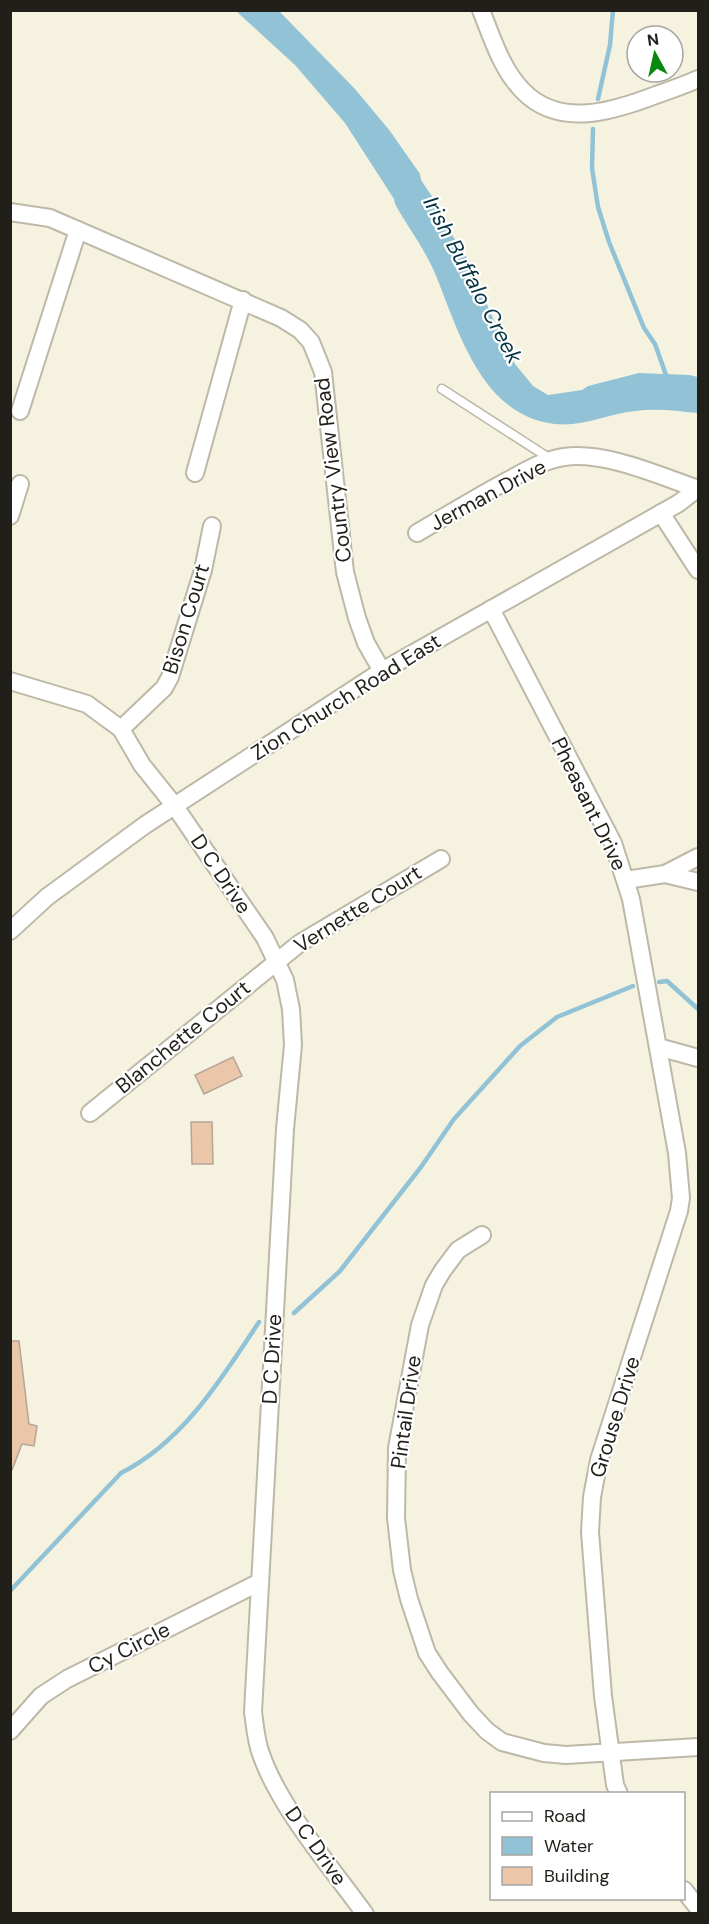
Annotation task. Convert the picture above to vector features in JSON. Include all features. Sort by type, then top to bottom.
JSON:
[{"type":"street","points":[[481,10],[503,64],[523,92],[543,106],[558,112],[578,114],[618,109],[699,79]]},
{"type":"street","name":"Country View Road","points":[[10,212],[50,218],[243,300],[300,330],[311,342],[323,372],[345,572],[360,627],[382,671]]},
{"type":"street","points":[[20,411],[78,230]]},
{"type":"street","points":[[195,473],[243,300]]},
{"type":"street","name":"Jerman Drive","points":[[417,534],[540,463],[565,457],[594,458],[628,465],[698,489]]},
{"type":"street","points":[[10,516],[20,484]]},
{"type":"street","name":"Zion Church Road East","points":[[10,931],[47,897],[174,805],[382,671],[679,503],[698,489]]},
{"type":"street","points":[[661,513],[699,570]]},
{"type":"street","name":"Bison Court","points":[[121,729],[164,688],[170,677],[202,570],[212,526]]},
{"type":"street","name":"Pheasant Drive","points":[[491,609],[613,843],[631,899],[658,1047]]},
{"type":"street","points":[[10,681],[87,704],[121,729]]},
{"type":"street","name":"D C Drive","points":[[121,729],[142,765],[174,805],[265,939],[277,961],[287,990],[293,1045],[285,1129],[253,1704],[261,1753],[275,1784],[292,1815],[365,1914]]},
{"type":"street","points":[[626,880],[665,874],[699,857]]},
{"type":"street","name":"Vernette Court","points":[[277,961],[332,922],[441,859]]},
{"type":"street","points":[[665,874],[699,882]]},
{"type":"street","name":"Blanchette Court","points":[[90,1113],[277,961]]},
{"type":"street","points":[[658,1047],[699,1058]]},
{"type":"street","name":"Grouse Drive","points":[[618,1792],[610,1752],[590,1532],[592,1497],[599,1460],[679,1211],[681,1198],[677,1153],[658,1047]]},
{"type":"street","name":"Pintail Drive","points":[[482,1235],[458,1250],[434,1285],[420,1325],[402,1411],[397,1448],[396,1518],[402,1570],[427,1653],[471,1714],[487,1731],[502,1742],[544,1753],[566,1755],[699,1747]]},
{"type":"street","name":"Cy Circle","points":[[10,1731],[41,1696],[67,1679],[260,1582]]},
{"type":"street","points":[[685,1891],[699,1908]]},
{"type":"lane","points":[[442,389],[552,460]]},
{"type":"water","name":"Irish Buffalo Creek","points":[[236,11],[279,11],[355,89],[390,131],[420,174],[421,180],[435,201],[448,229],[466,256],[502,339],[515,364],[533,386],[548,395],[582,390],[588,386],[639,373],[689,375],[698,377],[698,413],[643,410],[575,424],[555,424],[529,417],[508,405],[490,387],[475,366],[452,318],[430,262],[394,199],[345,123],[295,65]]},
{"type":"building","points":[[233,1057],[242,1076],[204,1094],[195,1075]]},
{"type":"building","points":[[191,1122],[212,1122],[213,1164],[192,1164]]},
{"type":"building","points":[[10,1341],[19,1341],[29,1424],[37,1426],[34,1446],[22,1444],[12,1470],[10,1470]]},
{"type":"waterway","points":[[598,99],[610,45],[613,10]]},
{"type":"waterway","points":[[593,129],[592,168],[598,207],[609,242],[644,328],[655,344],[666,375],[664,379]]},
{"type":"waterway","points":[[659,982],[667,981],[698,1009]]},
{"type":"waterway","points":[[294,1313],[340,1271],[421,1167],[454,1119],[520,1046],[557,1017],[633,986]]},
{"type":"waterway","points":[[10,1591],[121,1473],[164,1444],[182,1426],[231,1365],[259,1322]]}]
